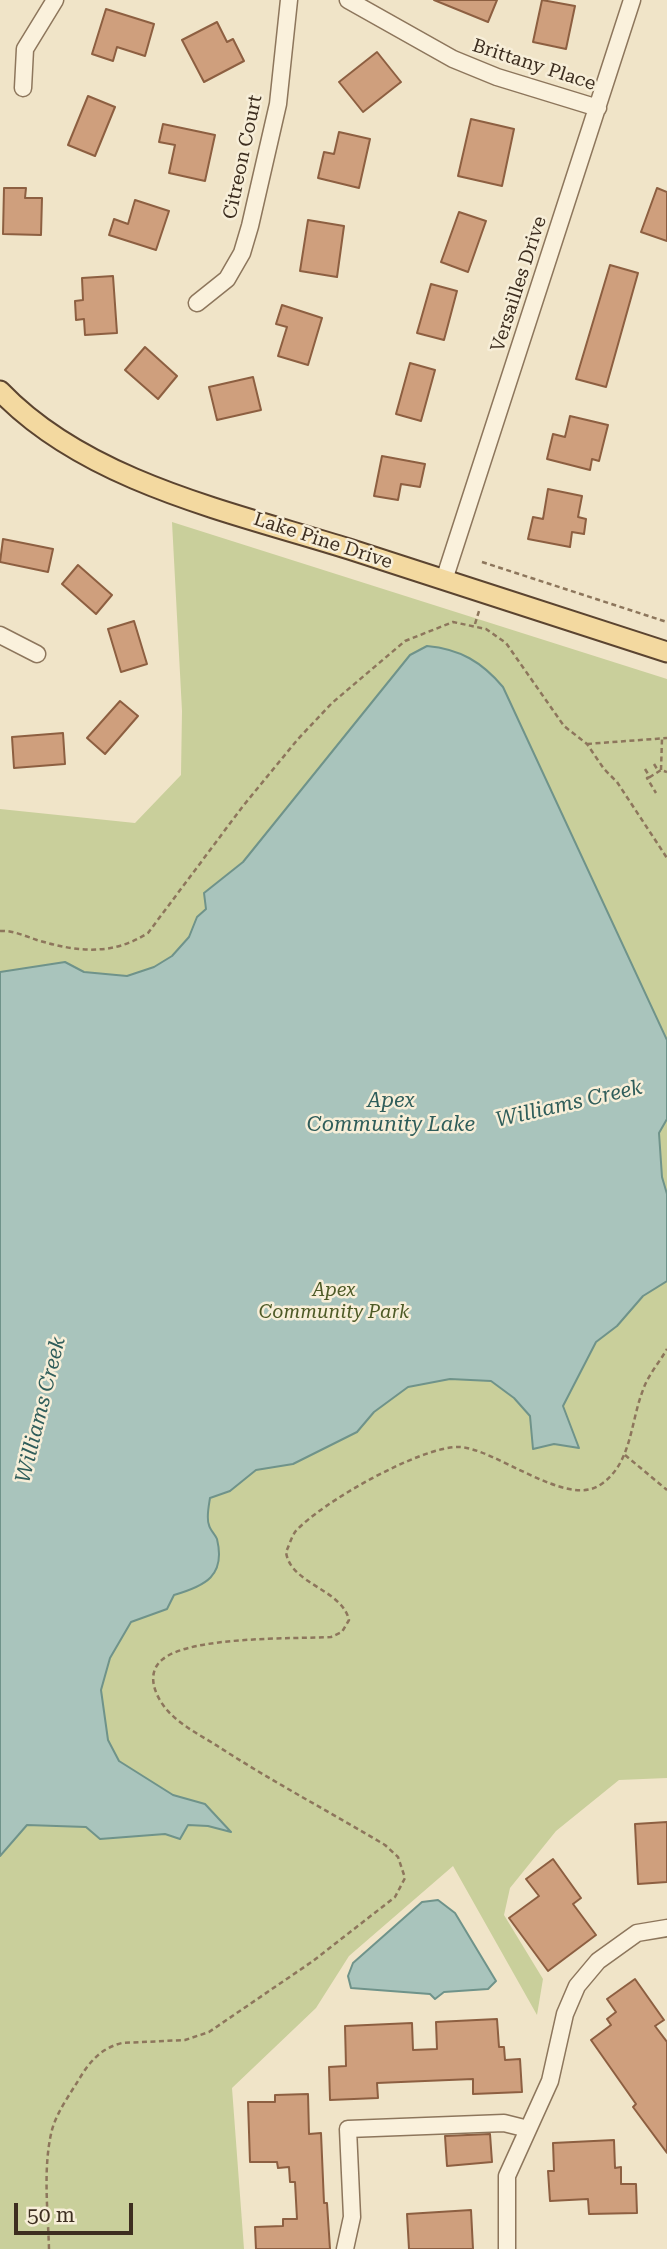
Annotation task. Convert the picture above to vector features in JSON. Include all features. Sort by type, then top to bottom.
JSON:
[{"type":"main road","name":"Lake Pine Drive","points":[[0,391],[27,419],[93,460],[188,498],[667,652]]},
{"type":"street","points":[[23,88],[25,49],[55,0]]},
{"type":"street","name":"Citreon Court","points":[[197,303],[227,279],[242,253],[278,104],[289,0]]},
{"type":"street","name":"Brittany Place","points":[[348,0],[453,59],[521,86],[598,108]]},
{"type":"street","name":"Versailles Drive","points":[[444,580],[632,0]]},
{"type":"street","points":[[0,635],[37,654]]},
{"type":"street","points":[[507,2249],[507,2176],[550,2081],[565,2014],[577,1986],[598,1961],[637,1933],[667,1928]]},
{"type":"street","points":[[345,2249],[352,2206],[348,2129],[504,2123],[528,2129]]},
{"type":"path","points":[[482,562],[667,622]]},
{"type":"path","points":[[491,574],[493,567]]},
{"type":"path","points":[[475,624],[478,614]]},
{"type":"path","points":[[0,931],[80,950],[101,951],[134,942],[148,933],[235,816],[298,739],[332,703],[405,641],[453,622],[475,624],[494,633],[506,643],[564,726],[587,744],[630,800],[667,858]]},
{"type":"path","points":[[587,744],[664,738],[660,771]]},
{"type":"path","points":[[654,764],[660,771]]},
{"type":"path","points":[[646,769],[650,777]]},
{"type":"path","points":[[656,793],[647,778],[660,771],[667,772]]},
{"type":"path","points":[[49,2249],[47,2158],[51,2132],[60,2112],[93,2059],[113,2045],[185,2040],[209,2032],[313,1961],[395,1897],[405,1878],[398,1857],[385,1845],[269,1779],[179,1722],[158,1696],[152,1675],[156,1666],[174,1653],[206,1645],[331,1637],[342,1632],[348,1626],[344,1607],[291,1565],[286,1552],[295,1533],[320,1511],[396,1466],[443,1449],[460,1447],[477,1449],[546,1482],[583,1490],[601,1485],[616,1471],[625,1455],[643,1389],[667,1349]]},
{"type":"path","points":[[625,1455],[667,1490]]},
{"type":"green space","name":"Apex Community Park","points":[[172,522],[667,679],[667,1778],[619,1780],[556,1831],[510,1888],[504,1915],[543,1979],[537,2015],[453,1866],[349,1956],[316,2008],[232,2088],[244,2249],[0,2249],[0,809],[135,823],[181,775],[182,711]]},
{"type":"water","name":"Apex Community Lake","points":[[427,646],[450,650],[470,658],[487,670],[503,687],[667,1040],[667,1119],[659,1133],[662,1177],[667,1194],[667,1281],[643,1296],[617,1326],[596,1342],[563,1406],[579,1448],[554,1444],[533,1449],[530,1416],[514,1398],[491,1381],[450,1379],[408,1387],[374,1412],[357,1432],[293,1464],[256,1470],[230,1491],[210,1498],[208,1522],[217,1539],[219,1552],[216,1571],[204,1583],[174,1595],[167,1609],[131,1622],[110,1658],[101,1690],[108,1740],[119,1761],[173,1795],[205,1804],[231,1832],[208,1826],[188,1825],[180,1839],[165,1834],[100,1839],[86,1827],[27,1825],[0,1856],[0,972],[65,962],[84,972],[127,976],[154,967],[172,956],[189,937],[197,917],[206,909],[204,893],[243,862],[410,655]]},
{"type":"water","points":[[438,1900],[455,1913],[496,1981],[488,1989],[444,1992],[435,1999],[430,1994],[351,1988],[348,1976],[353,1963],[422,1902]]},
{"type":"building","points":[[434,0],[497,0],[488,22]]},
{"type":"building","points":[[542,0],[575,6],[566,49],[533,42]]},
{"type":"building","points":[[106,9],[154,24],[145,56],[117,47],[113,61],[92,54]]},
{"type":"building","points":[[217,22],[227,42],[233,39],[244,61],[204,82],[182,40]]},
{"type":"building","points":[[377,52],[401,82],[363,112],[339,82]]},
{"type":"building","points":[[88,96],[115,107],[95,156],[68,145]]},
{"type":"building","points":[[471,119],[514,129],[502,186],[458,176]]},
{"type":"building","points":[[163,124],[215,135],[205,181],[169,173],[175,145],[159,142]]},
{"type":"building","points":[[339,132],[370,139],[359,188],[318,178],[324,152],[334,154]]},
{"type":"building","points":[[4,188],[26,188],[25,198],[42,198],[41,235],[3,234]]},
{"type":"building","points":[[657,188],[667,192],[667,241],[641,232]]},
{"type":"building","points":[[135,200],[169,211],[156,250],[109,235],[114,219],[128,224]]},
{"type":"building","points":[[459,212],[486,221],[468,272],[441,262]]},
{"type":"building","points":[[308,220],[344,226],[337,277],[300,271]]},
{"type":"building","points":[[610,265],[638,273],[606,387],[576,379]]},
{"type":"building","points":[[113,276],[117,333],[85,335],[84,319],[76,320],[75,301],[83,300],[82,278]]},
{"type":"building","points":[[431,284],[457,291],[444,340],[417,333]]},
{"type":"building","points":[[282,305],[322,318],[308,365],[278,356],[287,327],[276,324]]},
{"type":"building","points":[[145,347],[177,376],[158,399],[125,370]]},
{"type":"building","points":[[410,363],[435,370],[421,421],[396,414]]},
{"type":"building","points":[[253,377],[261,410],[217,420],[209,387]]},
{"type":"building","points":[[570,416],[608,425],[599,461],[592,459],[590,470],[547,459],[553,434],[565,437]]},
{"type":"building","points":[[382,456],[425,464],[420,487],[401,484],[398,500],[374,496]]},
{"type":"building","points":[[548,489],[582,496],[578,517],[586,519],[584,534],[572,532],[570,547],[528,539],[533,517],[543,519]]},
{"type":"building","points":[[3,539],[53,549],[48,572],[0,562]]},
{"type":"building","points":[[78,565],[112,595],[96,614],[62,584]]},
{"type":"building","points":[[134,621],[147,664],[121,672],[108,629]]},
{"type":"building","points":[[120,701],[138,716],[105,754],[87,738]]},
{"type":"building","points":[[63,733],[65,764],[14,768],[12,737]]},
{"type":"building","points":[[667,1822],[667,1882],[638,1884],[635,1824]]},
{"type":"building","points":[[553,1859],[581,1898],[573,1904],[596,1935],[548,1971],[509,1918],[539,1896],[526,1879]]},
{"type":"building","points":[[635,1979],[664,2020],[655,2026],[667,2042],[667,2153],[633,2107],[636,2104],[591,2040],[611,2025],[607,2019],[616,2012],[607,1999]]},
{"type":"building","points":[[497,2019],[499,2047],[504,2047],[505,2060],[520,2059],[522,2092],[473,2094],[473,2079],[377,2083],[378,2098],[330,2100],[329,2067],[346,2066],[345,2026],[412,2023],[413,2050],[437,2049],[436,2022]]},
{"type":"building","points":[[308,2094],[309,2134],[321,2133],[324,2203],[327,2203],[330,2249],[256,2249],[255,2227],[283,2226],[283,2219],[297,2219],[295,2182],[290,2182],[289,2167],[278,2168],[277,2162],[250,2162],[248,2102],[275,2102],[275,2095]]},
{"type":"building","points":[[490,2134],[492,2162],[447,2166],[445,2136]]},
{"type":"building","points":[[614,2140],[615,2168],[621,2167],[621,2184],[636,2184],[637,2213],[589,2214],[588,2199],[550,2201],[548,2171],[554,2171],[553,2143]]},
{"type":"building","points":[[471,2210],[473,2249],[409,2249],[407,2214]]},
{"type":"water label","name":"Williams Creek","points":[[569,1104]]},
{"type":"water label","name":"Williams Creek","points":[[41,1410]]}]
